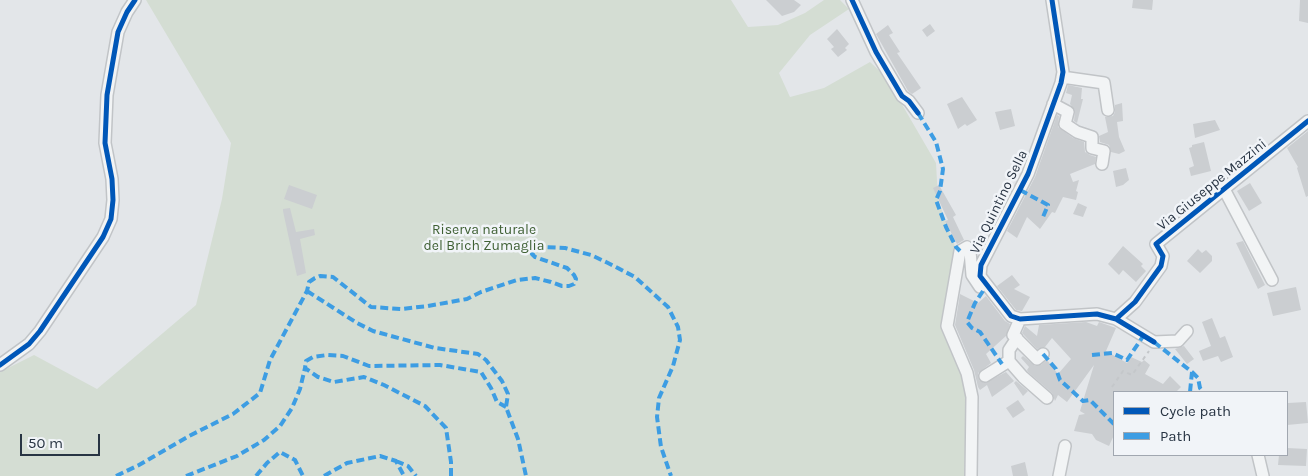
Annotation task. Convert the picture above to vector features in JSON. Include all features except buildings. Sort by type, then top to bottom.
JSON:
[{"type":"street","points":[[0,366],[28,344],[40,331],[103,237],[111,219],[113,200],[112,179],[105,143],[107,95],[118,32],[135,0]]},
{"type":"street","points":[[852,0],[876,52],[902,96],[909,101],[918,113]]},
{"type":"street","name":"Via Quintino Sella","points":[[1020,319],[1011,316],[988,289],[980,276],[981,265],[1028,174],[1062,77],[1063,72],[1052,0]]},
{"type":"street","points":[[1062,77],[1104,84],[1108,110]]},
{"type":"street","points":[[1053,104],[1068,112],[1066,124],[1077,132],[1092,137],[1092,148],[1104,151],[1102,164]]},
{"type":"street","name":"Via Giuseppe Mazzini","points":[[1116,319],[1135,302],[1161,266],[1163,256],[1156,244],[1308,122]]},
{"type":"street","points":[[1224,189],[1272,280]]},
{"type":"street","points":[[971,476],[972,398],[967,373],[947,326],[960,251],[966,247],[970,251],[972,275],[976,284],[985,292],[988,289]]},
{"type":"street","points":[[1043,354],[1036,359],[1013,335],[1020,319],[1097,314],[1116,319],[1154,342],[1178,340],[1186,331]]},
{"type":"street","points":[[1016,338],[1009,350],[1009,361],[1023,377],[1047,398]]},
{"type":"street","points":[[985,376],[1009,361]]},
{"type":"street","points":[[1059,476],[1065,446]]},
{"type":"street","points":[[1258,456],[1263,476]]},
{"type":"path","points":[[1112,386],[1123,371],[1132,375],[1154,342]]},
{"type":"green space","name":"Riserva naturale del Brich Zumaglia","points":[[146,0],[731,0],[748,27],[778,25],[805,13],[824,0],[840,0],[849,9],[810,35],[779,73],[790,97],[824,88],[870,62],[886,77],[936,163],[938,200],[957,252],[943,323],[969,398],[965,476],[0,476],[0,372],[34,355],[97,389],[196,305],[222,199],[231,143]]},
{"type":"marked path","points":[[918,113],[936,142],[943,169],[940,191],[936,200],[946,227],[960,251]]},
{"type":"marked path","points":[[1020,190],[1048,205],[1043,217]]},
{"type":"marked path","points":[[116,476],[233,414],[260,393],[270,360],[307,291],[309,282],[315,278],[320,276],[333,277],[371,307],[401,309],[467,299],[481,292],[517,280],[535,278],[562,286],[574,284],[576,279],[567,268],[535,257],[532,254],[541,247],[565,248],[591,255],[608,263],[635,277],[668,307],[678,327],[680,340],[673,366],[659,398],[657,417],[661,447],[671,476]]},
{"type":"marked path","points":[[307,291],[373,331],[435,348],[478,354],[486,360],[502,381],[508,394],[506,407],[518,439],[526,476]]},
{"type":"marked path","points":[[983,291],[975,303],[967,322],[972,328],[980,332],[1002,364]]},
{"type":"marked path","points":[[1092,355],[1112,353],[1127,360],[1144,335]]},
{"type":"marked path","points":[[1154,342],[1192,372],[1190,391]]},
{"type":"marked path","points":[[1043,354],[1056,369],[1060,380],[1083,401],[1090,400],[1113,423]]},
{"type":"marked path","points":[[451,476],[446,428],[425,406],[364,377],[334,382],[318,377],[305,368],[306,361],[313,357],[327,355],[343,356],[369,366],[440,365],[481,372],[497,402],[506,407]]},
{"type":"marked path","points":[[186,476],[237,456],[264,440],[280,426],[292,408],[300,389],[305,368]]},
{"type":"marked path","points":[[1192,372],[1198,378],[1202,391]]},
{"type":"marked path","points":[[256,476],[280,452],[295,460],[303,476]]},
{"type":"marked path","points":[[324,476],[347,463],[380,456],[396,461],[404,476]]},
{"type":"marked path","points":[[396,461],[408,466],[416,476]]},
{"type":"cycle path","points":[[0,365],[29,344],[40,331],[103,237],[111,219],[113,200],[112,179],[105,143],[107,95],[118,32],[135,0]]},
{"type":"cycle path","points":[[852,0],[876,52],[902,96],[909,101],[918,113]]},
{"type":"cycle path","points":[[1052,0],[1063,72],[1061,83],[1028,174],[981,265],[980,276],[1011,316],[1020,319],[1097,314],[1116,319],[1154,342]]},
{"type":"cycle path","points":[[1116,319],[1135,302],[1161,266],[1163,256],[1156,244],[1308,121]]}]
